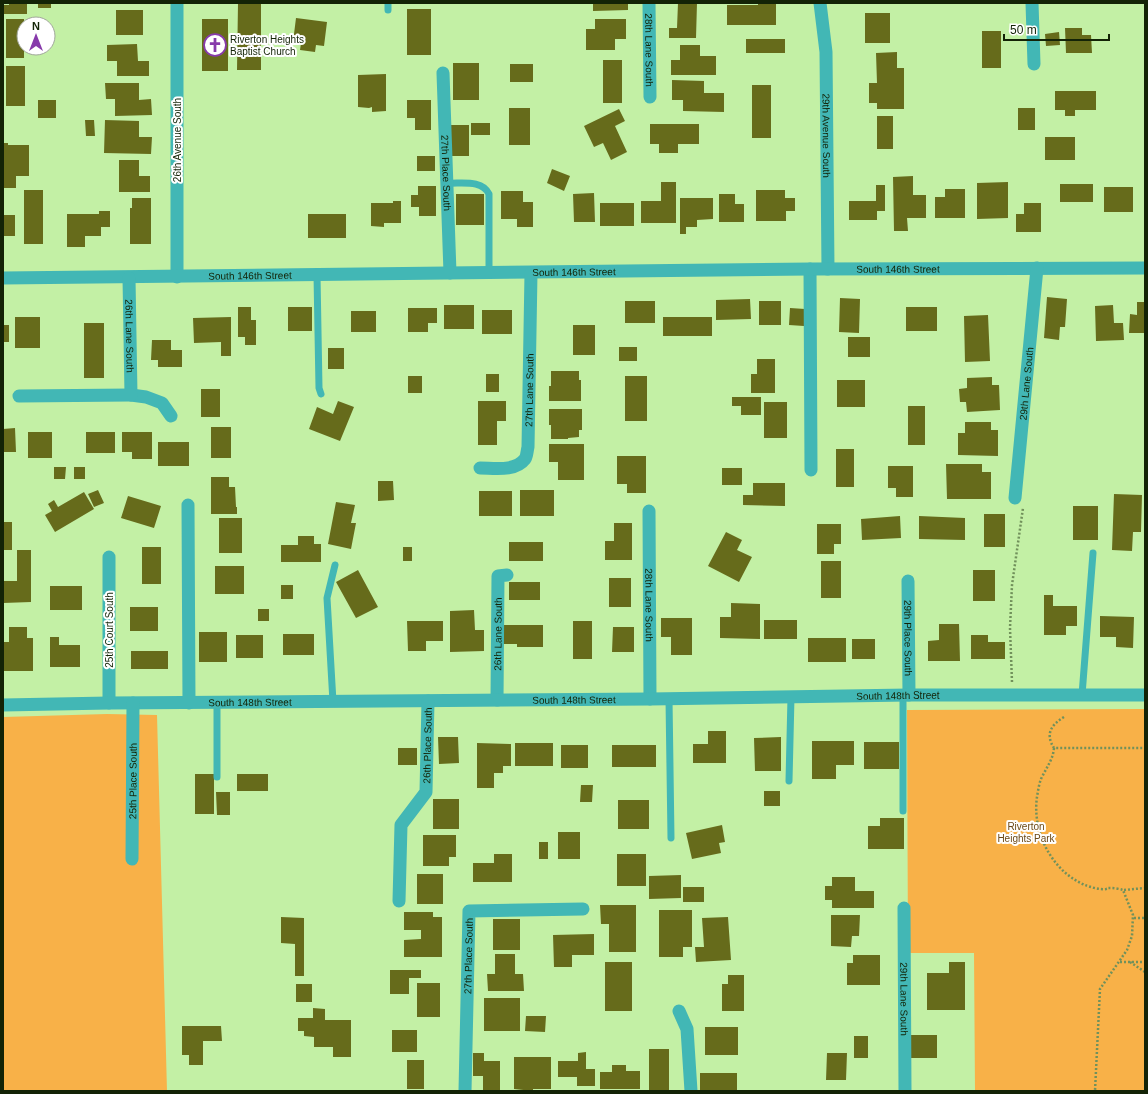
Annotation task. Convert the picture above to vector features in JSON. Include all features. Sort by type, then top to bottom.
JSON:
[{"type":"street","name":"26th Avenue South","points":[[177,3],[177,277]]},
{"type":"street","name":"28th Lane South","points":[[649,3],[650,97]]},
{"type":"street","name":"29th Avenue South","points":[[820,3],[826,52],[828,269]]},
{"type":"street","points":[[1032,3],[1034,64]]},
{"type":"street","name":"27th Place South","points":[[443,73],[450,273]]},
{"type":"street","name":"29th Lane South","points":[[1015,498],[1037,268]]},
{"type":"street","name":"South 146th Street","points":[[3,278],[129,278],[810,269],[1145,268]]},
{"type":"street","points":[[810,269],[811,470]]},
{"type":"street","name":"27th Lane South","points":[[480,468],[510,468],[520,464],[526,458],[528,447],[531,273]]},
{"type":"street","name":"26th Lane South","points":[[129,278],[131,395]]},
{"type":"street","points":[[19,396],[131,395],[146,397],[162,403],[171,416]]},
{"type":"street","points":[[188,505],[189,702]]},
{"type":"street","name":"28th Lane South","points":[[649,511],[650,699]]},
{"type":"street","name":"25th Court South","points":[[109,558],[110,702]]},
{"type":"street","name":"26th Lane South","points":[[497,700],[498,576],[507,575]]},
{"type":"street","name":"29th Place South","points":[[906,695],[908,581]]},
{"type":"street","name":"South 148th Street","points":[[3,705],[110,702],[333,702],[906,695],[1145,695]]},
{"type":"street","name":"26th Place South","points":[[398,901],[401,825],[426,792],[428,701]]},
{"type":"street","name":"25th Place South","points":[[132,859],[134,702]]},
{"type":"street","name":"29th Lane South","points":[[904,908],[905,1091]]},
{"type":"street","name":"27th Place South","points":[[466,1091],[469,911],[583,909]]},
{"type":"street","points":[[679,1011],[687,1029],[691,1091]]},
{"type":"lane","points":[[446,183],[478,184],[486,189],[489,194],[489,273]]},
{"type":"lane","points":[[317,275],[319,388],[321,394]]},
{"type":"lane","points":[[1082,695],[1093,553]]},
{"type":"lane","points":[[333,702],[328,598],[335,565]]},
{"type":"lane","points":[[903,812],[906,695]]},
{"type":"lane","points":[[789,781],[791,697]]},
{"type":"lane","points":[[669,699],[671,838]]},
{"type":"lane","points":[[217,703],[217,777]]},
{"type":"path","points":[[1064,717],[1058,721],[1050,731],[1050,741],[1054,748],[1054,756],[1041,779],[1037,796],[1036,817],[1042,839],[1048,852],[1065,871],[1075,880],[1084,885],[1105,890],[1110,888],[1123,890],[1145,888]]},
{"type":"path","points":[[1054,748],[1145,748]]},
{"type":"path","points":[[1095,1091],[1100,989],[1127,950],[1132,936],[1133,918],[1123,890]]},
{"type":"path","points":[[1133,918],[1145,918]]},
{"type":"path","points":[[1119,962],[1145,962]]},
{"type":"path","points":[[1130,962],[1145,972]]},
{"type":"green space","name":"Riverton Heights Park","points":[[1145,709],[1145,1091],[975,1091],[974,953],[908,953],[907,710]]},
{"type":"green space","points":[[107,714],[157,715],[167,1091],[3,1091],[3,717]]},
{"type":"building","points":[[9,3],[27,3],[27,14],[3,14],[3,5],[9,5]]},
{"type":"building","points":[[38,3],[51,3],[51,8],[38,8]]},
{"type":"building","points":[[238,3],[261,3],[261,70],[237,70]]},
{"type":"building","points":[[593,3],[628,3],[628,10],[593,11]]},
{"type":"building","points":[[678,3],[697,3],[696,38],[669,38],[669,28],[677,28]]},
{"type":"building","points":[[758,3],[776,3],[776,25],[727,25],[727,5],[758,5]]},
{"type":"building","points":[[407,9],[431,9],[431,55],[407,55]]},
{"type":"building","points":[[116,10],[143,10],[143,35],[116,35]]},
{"type":"building","points":[[865,13],[890,13],[890,43],[865,43]]},
{"type":"building","points":[[296,18],[327,22],[324,46],[316,45],[315,52],[300,50],[301,43],[293,42]]},
{"type":"building","points":[[6,19],[16,19],[16,56],[24,56],[24,58],[6,58]]},
{"type":"building","name":"Riverton Heights Baptist Church","points":[[202,19],[228,19],[228,71],[202,71]]},
{"type":"building","points":[[595,19],[626,19],[626,39],[615,39],[615,50],[586,50],[586,29],[595,29]]},
{"type":"building","points":[[1065,28],[1082,28],[1082,35],[1091,35],[1092,53],[1066,53]]},
{"type":"building","points":[[982,31],[1001,31],[1001,68],[982,68]]},
{"type":"building","points":[[1059,32],[1060,45],[1046,46],[1045,34]]},
{"type":"building","points":[[746,39],[785,39],[785,53],[746,53]]},
{"type":"building","points":[[137,44],[138,61],[149,61],[149,76],[117,76],[117,61],[107,61],[107,45]]},
{"type":"building","points":[[680,45],[700,45],[700,56],[716,56],[716,75],[671,75],[671,60],[680,60]]},
{"type":"building","points":[[897,52],[897,68],[904,68],[904,109],[877,109],[877,103],[869,103],[869,83],[877,83],[876,53]]},
{"type":"building","points":[[603,60],[622,60],[622,103],[603,103]]},
{"type":"building","points":[[453,63],[479,63],[479,100],[453,100]]},
{"type":"building","points":[[510,64],[533,64],[533,82],[510,82]]},
{"type":"building","points":[[6,66],[25,66],[25,106],[6,106]]},
{"type":"building","points":[[386,74],[386,111],[372,112],[372,107],[358,107],[358,75]]},
{"type":"building","points":[[672,80],[704,81],[704,93],[724,93],[724,112],[683,111],[683,100],[672,100]]},
{"type":"building","points":[[105,83],[139,83],[139,100],[151,99],[152,115],[115,116],[115,99],[106,99]]},
{"type":"building","points":[[752,85],[771,85],[771,138],[752,138]]},
{"type":"building","points":[[1055,91],[1096,91],[1096,110],[1075,110],[1075,116],[1065,116],[1065,110],[1055,110]]},
{"type":"building","points":[[38,100],[56,100],[56,118],[38,118]]},
{"type":"building","points":[[407,100],[431,100],[431,130],[415,130],[415,118],[407,118]]},
{"type":"building","points":[[509,108],[530,108],[530,145],[509,145]]},
{"type":"building","points":[[1018,108],[1035,108],[1035,130],[1018,130]]},
{"type":"building","points":[[619,109],[625,121],[615,126],[627,152],[611,160],[603,143],[594,147],[584,126]]},
{"type":"building","points":[[877,116],[893,116],[893,149],[877,149]]},
{"type":"building","points":[[85,120],[94,120],[95,136],[86,136]]},
{"type":"building","points":[[105,120],[139,121],[139,137],[152,137],[151,154],[104,153]]},
{"type":"building","points":[[471,123],[490,123],[490,135],[471,135]]},
{"type":"building","points":[[650,124],[699,124],[699,144],[678,144],[678,153],[659,153],[659,144],[650,144]]},
{"type":"building","points":[[451,125],[469,125],[469,156],[451,156]]},
{"type":"building","points":[[1045,137],[1075,137],[1075,160],[1045,160]]},
{"type":"building","points":[[3,143],[8,143],[8,145],[29,145],[29,176],[16,176],[16,188],[4,188],[3,185]]},
{"type":"building","points":[[417,156],[435,156],[435,171],[417,171]]},
{"type":"building","points":[[119,160],[139,160],[139,176],[150,176],[150,192],[119,192]]},
{"type":"building","points":[[552,169],[570,176],[564,191],[547,183]]},
{"type":"building","points":[[913,176],[913,195],[926,195],[926,218],[907,218],[908,231],[894,231],[893,177]]},
{"type":"building","points":[[661,182],[676,182],[676,223],[641,223],[641,201],[661,201]]},
{"type":"building","points":[[1008,182],[1008,218],[977,219],[977,183]]},
{"type":"building","points":[[1060,184],[1093,184],[1093,202],[1060,202]]},
{"type":"building","points":[[876,185],[885,185],[885,211],[877,211],[877,220],[849,220],[849,201],[876,201]]},
{"type":"building","points":[[418,186],[436,186],[436,216],[419,216],[419,207],[411,207],[411,195],[418,195]]},
{"type":"building","points":[[1104,187],[1133,187],[1133,212],[1104,212]]},
{"type":"building","points":[[945,189],[965,189],[965,218],[935,218],[935,197],[945,197]]},
{"type":"building","points":[[24,190],[43,190],[43,244],[24,244]]},
{"type":"building","points":[[756,190],[785,190],[785,198],[795,198],[795,211],[786,211],[786,221],[756,221]]},
{"type":"building","points":[[501,191],[523,191],[523,202],[533,202],[533,227],[517,227],[517,219],[501,219]]},
{"type":"building","points":[[594,193],[595,222],[574,222],[573,194]]},
{"type":"building","points":[[456,194],[484,194],[484,225],[456,225]]},
{"type":"building","points":[[719,194],[735,194],[735,204],[744,204],[744,222],[719,222]]},
{"type":"building","points":[[132,198],[151,198],[151,244],[130,244],[130,208],[132,208]]},
{"type":"building","points":[[680,198],[713,198],[713,219],[697,220],[697,227],[686,227],[686,234],[680,234]]},
{"type":"building","points":[[393,201],[401,201],[401,223],[384,223],[384,227],[371,226],[371,203],[393,203]]},
{"type":"building","points":[[600,203],[634,203],[634,226],[600,226]]},
{"type":"building","points":[[1024,203],[1041,203],[1041,232],[1016,232],[1016,214],[1024,214]]},
{"type":"building","points":[[99,211],[110,211],[110,227],[101,227],[101,236],[85,236],[85,247],[67,247],[67,214],[99,214]]},
{"type":"building","points":[[308,214],[346,214],[346,238],[308,238]]},
{"type":"building","points":[[3,215],[15,215],[15,236],[3,236]]},
{"type":"building","points":[[1047,297],[1067,299],[1065,327],[1060,327],[1059,340],[1044,338]]},
{"type":"building","points":[[840,298],[860,299],[859,333],[839,332]]},
{"type":"building","points":[[750,299],[751,319],[716,320],[716,300]]},
{"type":"building","points":[[625,301],[655,301],[655,323],[625,323]]},
{"type":"building","points":[[759,301],[781,301],[781,325],[759,325]]},
{"type":"building","points":[[1137,302],[1145,302],[1145,333],[1129,333],[1130,314],[1137,315]]},
{"type":"building","points":[[444,305],[474,305],[474,329],[444,329]]},
{"type":"building","points":[[1113,305],[1114,323],[1123,323],[1124,340],[1096,341],[1095,306]]},
{"type":"building","points":[[238,307],[251,307],[251,320],[256,320],[256,345],[245,345],[245,337],[238,337]]},
{"type":"building","points":[[288,307],[312,307],[312,331],[288,331]]},
{"type":"building","points":[[906,307],[937,307],[937,331],[906,331]]},
{"type":"building","points":[[408,308],[437,308],[437,323],[428,323],[428,332],[408,332]]},
{"type":"building","points":[[790,308],[805,309],[804,326],[789,325]]},
{"type":"building","points":[[482,310],[512,310],[512,334],[482,334]]},
{"type":"building","points":[[351,311],[376,311],[376,332],[351,332]]},
{"type":"building","points":[[988,315],[990,361],[965,362],[964,316]]},
{"type":"building","points":[[15,317],[40,317],[40,348],[15,348]]},
{"type":"building","points":[[231,317],[231,356],[221,356],[221,342],[194,343],[193,318]]},
{"type":"building","points":[[663,317],[712,317],[712,336],[663,336]]},
{"type":"building","points":[[84,323],[104,323],[104,378],[84,378]]},
{"type":"building","points":[[3,325],[9,325],[9,342],[3,342]]},
{"type":"building","points":[[573,325],[595,325],[595,355],[573,355]]},
{"type":"building","points":[[848,337],[870,337],[870,357],[848,357]]},
{"type":"building","points":[[152,340],[171,340],[171,350],[182,350],[182,367],[158,367],[158,360],[151,360]]},
{"type":"building","points":[[619,347],[637,347],[637,361],[619,361]]},
{"type":"building","points":[[328,348],[344,348],[344,369],[328,369]]},
{"type":"building","points":[[757,359],[775,359],[775,393],[751,393],[751,374],[757,374]]},
{"type":"building","points":[[551,371],[579,371],[579,380],[581,380],[581,401],[549,401]]},
{"type":"building","points":[[486,374],[499,374],[499,392],[486,392]]},
{"type":"building","points":[[408,376],[422,376],[422,393],[408,393]]},
{"type":"building","points":[[625,376],[647,376],[647,421],[625,421]]},
{"type":"building","points":[[992,377],[992,385],[999,385],[1000,410],[967,412],[966,402],[960,402],[959,389],[967,388],[967,378]]},
{"type":"building","points":[[837,380],[865,380],[865,407],[837,407]]},
{"type":"building","points":[[201,389],[220,389],[220,417],[201,417]]},
{"type":"building","points":[[732,397],[761,397],[761,415],[741,415],[741,406],[732,406]]},
{"type":"building","points":[[338,401],[354,407],[340,441],[309,429],[317,407],[333,414]]},
{"type":"building","points":[[478,401],[506,401],[506,421],[497,421],[497,445],[478,445]]},
{"type":"building","points":[[764,402],[787,402],[787,438],[764,438]]},
{"type":"building","points":[[908,406],[925,406],[925,445],[908,445]]},
{"type":"building","points":[[549,409],[582,409],[582,430],[579,430],[579,437],[568,439],[551,439]]},
{"type":"building","points":[[965,422],[991,422],[991,430],[998,430],[998,456],[958,455],[958,433],[965,433]]},
{"type":"building","points":[[211,427],[231,427],[231,458],[211,458]]},
{"type":"building","points":[[15,428],[16,452],[3,452],[3,429]]},
{"type":"building","points":[[28,432],[52,432],[52,458],[28,458]]},
{"type":"building","points":[[86,432],[115,432],[115,453],[86,453]]},
{"type":"building","points":[[122,432],[152,432],[152,459],[132,459],[132,452],[122,452]]},
{"type":"building","points":[[158,442],[189,442],[189,466],[158,466]]},
{"type":"building","points":[[549,444],[584,444],[584,480],[558,480],[558,462],[549,462]]},
{"type":"building","points":[[836,449],[854,449],[854,487],[836,487]]},
{"type":"building","points":[[617,456],[646,456],[646,493],[627,493],[627,484],[617,484]]},
{"type":"building","points":[[946,464],[982,464],[982,472],[991,472],[991,499],[947,499]]},
{"type":"building","points":[[888,466],[913,466],[913,497],[896,497],[896,488],[888,488]]},
{"type":"building","points":[[54,467],[66,467],[65,479],[54,479]]},
{"type":"building","points":[[74,467],[85,467],[85,479],[74,479]]},
{"type":"building","points":[[722,468],[742,468],[742,485],[722,485]]},
{"type":"building","points":[[211,477],[229,477],[229,487],[235,487],[237,514],[211,514]]},
{"type":"building","points":[[378,481],[393,481],[394,500],[378,501]]},
{"type":"building","points":[[753,483],[785,483],[785,506],[743,505],[743,495],[753,495]]},
{"type":"building","points":[[98,490],[104,503],[94,507],[88,494]]},
{"type":"building","points":[[520,490],[554,490],[554,516],[520,516]]},
{"type":"building","points":[[479,491],[512,491],[512,516],[479,516]]},
{"type":"building","points":[[84,492],[94,509],[55,532],[45,515],[52,511],[48,504],[54,500],[58,507]]},
{"type":"building","points":[[1114,494],[1142,495],[1141,532],[1133,532],[1132,551],[1112,550]]},
{"type":"building","points":[[128,496],[161,506],[154,528],[121,518]]},
{"type":"building","points":[[336,502],[355,505],[351,523],[356,523],[351,549],[328,544]]},
{"type":"building","points":[[1073,506],[1098,506],[1098,540],[1073,540]]},
{"type":"building","points":[[984,514],[1005,514],[1005,547],[984,547]]},
{"type":"building","points":[[900,516],[901,538],[862,540],[861,519]]},
{"type":"building","points":[[919,516],[965,518],[965,540],[919,539]]},
{"type":"building","points":[[219,518],[242,518],[242,553],[219,553]]},
{"type":"building","points":[[3,522],[12,522],[12,550],[3,550]]},
{"type":"building","points":[[614,523],[632,523],[632,560],[605,560],[605,541],[614,541]]},
{"type":"building","points":[[817,524],[841,524],[841,544],[834,544],[834,554],[817,554]]},
{"type":"building","points":[[726,532],[742,540],[737,550],[752,557],[739,582],[708,566]]},
{"type":"building","points":[[298,536],[314,536],[314,544],[321,544],[321,562],[281,562],[281,545],[298,545]]},
{"type":"building","points":[[509,542],[543,542],[543,561],[509,561]]},
{"type":"building","points":[[142,547],[161,547],[161,584],[142,584]]},
{"type":"building","points":[[403,547],[412,547],[412,561],[403,561]]},
{"type":"building","points":[[17,550],[31,550],[31,602],[3,603],[3,581],[17,581]]},
{"type":"building","points":[[821,561],[841,561],[841,598],[821,598]]},
{"type":"building","points":[[215,566],[244,566],[244,594],[215,594]]},
{"type":"building","points":[[358,570],[378,607],[356,618],[336,582]]},
{"type":"building","points":[[973,570],[995,570],[995,601],[973,601]]},
{"type":"building","points":[[609,578],[631,578],[631,607],[609,607]]},
{"type":"building","points":[[509,582],[540,582],[540,600],[509,600]]},
{"type":"building","points":[[281,585],[293,585],[293,599],[281,599]]},
{"type":"building","points":[[50,586],[82,586],[82,610],[50,610]]},
{"type":"building","points":[[1044,595],[1053,595],[1053,606],[1077,606],[1077,626],[1066,626],[1066,635],[1044,635]]},
{"type":"building","points":[[731,603],[760,604],[760,639],[720,638],[720,617],[731,617]]},
{"type":"building","points":[[130,607],[158,607],[158,631],[130,631]]},
{"type":"building","points":[[258,609],[269,609],[269,621],[258,621]]},
{"type":"building","points":[[474,610],[475,630],[484,630],[484,651],[450,652],[450,611]]},
{"type":"building","points":[[1100,616],[1134,617],[1133,648],[1116,647],[1116,637],[1100,637]]},
{"type":"building","points":[[661,618],[692,618],[692,655],[671,655],[671,637],[661,637]]},
{"type":"building","points":[[764,620],[797,620],[797,639],[764,639]]},
{"type":"building","points":[[407,621],[443,621],[443,641],[426,641],[426,651],[408,651]]},
{"type":"building","points":[[573,621],[592,621],[592,659],[573,659]]},
{"type":"building","points":[[939,624],[959,624],[960,661],[928,661],[928,641],[939,640]]},
{"type":"building","points":[[503,625],[543,625],[543,647],[517,647],[517,644],[503,644]]},
{"type":"building","points":[[9,627],[27,627],[27,638],[33,638],[33,671],[3,671],[3,642],[9,642]]},
{"type":"building","points":[[613,627],[634,627],[634,652],[612,652]]},
{"type":"building","points":[[199,632],[227,632],[227,662],[199,662]]},
{"type":"building","points":[[283,634],[314,634],[314,655],[283,655]]},
{"type":"building","points":[[236,635],[263,635],[263,658],[236,658]]},
{"type":"building","points":[[971,635],[988,635],[988,642],[1005,642],[1005,659],[971,659]]},
{"type":"building","points":[[50,637],[59,637],[59,645],[80,645],[80,667],[50,667]]},
{"type":"building","points":[[808,638],[846,638],[846,662],[808,662]]},
{"type":"building","points":[[852,639],[875,639],[875,659],[852,659]]},
{"type":"building","points":[[131,651],[168,651],[168,669],[131,669]]},
{"type":"building","points":[[708,731],[726,731],[726,763],[693,763],[693,744],[708,744]]},
{"type":"building","points":[[438,737],[458,737],[459,763],[439,764]]},
{"type":"building","points":[[781,737],[781,771],[755,771],[754,738]]},
{"type":"building","points":[[812,741],[854,741],[854,765],[836,765],[836,779],[812,779]]},
{"type":"building","points":[[864,742],[899,742],[899,769],[864,769]]},
{"type":"building","points":[[477,743],[511,744],[511,766],[503,766],[503,773],[494,773],[494,788],[477,788]]},
{"type":"building","points":[[515,743],[553,743],[553,766],[515,766]]},
{"type":"building","points":[[561,745],[588,745],[588,768],[561,768]]},
{"type":"building","points":[[612,745],[656,745],[656,767],[612,767]]},
{"type":"building","points":[[398,748],[417,748],[417,765],[398,765]]},
{"type":"building","points":[[195,774],[214,774],[214,814],[195,814]]},
{"type":"building","points":[[237,774],[268,774],[268,791],[237,791]]},
{"type":"building","points":[[581,785],[593,785],[592,802],[580,802]]},
{"type":"building","points":[[764,791],[780,791],[780,806],[764,806]]},
{"type":"building","points":[[216,792],[230,792],[230,815],[217,815]]},
{"type":"building","points":[[433,799],[459,799],[459,829],[433,829]]},
{"type":"building","points":[[618,800],[649,800],[649,829],[618,829]]},
{"type":"building","points":[[880,818],[904,818],[904,849],[868,849],[868,826],[880,826]]},
{"type":"building","points":[[722,825],[725,842],[719,843],[721,853],[692,859],[686,833]]},
{"type":"building","points":[[558,832],[580,832],[580,859],[558,859]]},
{"type":"building","points":[[423,835],[456,835],[456,857],[449,857],[449,866],[423,866]]},
{"type":"building","points":[[539,842],[548,842],[548,859],[539,859]]},
{"type":"building","points":[[494,854],[512,854],[512,882],[473,882],[473,863],[494,863]]},
{"type":"building","points":[[617,854],[646,854],[646,886],[617,886]]},
{"type":"building","points":[[417,874],[443,874],[443,904],[417,904]]},
{"type":"building","points":[[681,875],[681,898],[649,899],[649,876]]},
{"type":"building","points":[[832,877],[855,877],[855,891],[874,891],[874,908],[832,908],[832,900],[825,900],[825,886],[832,886]]},
{"type":"building","points":[[683,887],[704,887],[704,902],[683,902]]},
{"type":"building","points":[[600,905],[636,905],[636,952],[609,952],[609,924],[601,924]]},
{"type":"building","points":[[659,910],[692,910],[692,947],[683,947],[683,957],[659,957]]},
{"type":"building","points":[[404,912],[433,912],[433,917],[442,917],[442,957],[404,957],[404,940],[421,939],[421,930],[404,930]]},
{"type":"building","points":[[831,915],[860,915],[859,936],[852,936],[851,947],[831,946]]},
{"type":"building","points":[[281,917],[304,918],[304,976],[295,976],[295,944],[281,943]]},
{"type":"building","points":[[728,917],[731,960],[696,962],[695,947],[704,947],[702,918]]},
{"type":"building","points":[[493,919],[520,919],[520,950],[493,950]]},
{"type":"building","points":[[594,934],[594,955],[572,955],[572,967],[554,967],[553,935]]},
{"type":"building","points":[[495,954],[515,954],[515,974],[523,974],[524,991],[488,991],[487,974],[495,974]]},
{"type":"building","points":[[853,955],[880,955],[880,985],[847,985],[847,963],[853,963]]},
{"type":"building","points":[[605,962],[632,962],[632,1011],[605,1011]]},
{"type":"building","points":[[949,962],[965,962],[965,1010],[927,1010],[927,973],[949,973]]},
{"type":"building","points":[[390,970],[421,970],[421,978],[409,978],[409,994],[390,994]]},
{"type":"building","points":[[728,975],[744,975],[744,1011],[722,1011],[722,984],[728,984]]},
{"type":"building","points":[[417,983],[440,983],[440,1017],[417,1017]]},
{"type":"building","points":[[296,984],[312,984],[312,1002],[296,1002]]},
{"type":"building","points":[[484,998],[520,998],[520,1031],[484,1031]]},
{"type":"building","points":[[313,1008],[325,1009],[325,1020],[351,1020],[351,1057],[333,1057],[333,1047],[314,1047],[314,1037],[304,1036],[304,1031],[298,1031],[298,1018],[313,1018]]},
{"type":"building","points":[[526,1016],[546,1016],[545,1032],[525,1031]]},
{"type":"building","points":[[182,1026],[221,1026],[222,1041],[203,1041],[203,1065],[189,1065],[189,1055],[182,1055]]},
{"type":"building","points":[[705,1027],[738,1027],[738,1055],[705,1055]]},
{"type":"building","points":[[392,1030],[417,1030],[417,1052],[392,1052]]},
{"type":"building","points":[[910,1035],[937,1035],[937,1058],[910,1058]]},
{"type":"building","points":[[854,1036],[868,1036],[868,1058],[854,1058]]},
{"type":"building","points":[[649,1049],[669,1049],[669,1091],[649,1091]]},
{"type":"building","points":[[586,1052],[586,1069],[595,1069],[595,1086],[577,1086],[577,1077],[558,1077],[558,1061],[578,1061],[578,1053]]},
{"type":"building","points":[[473,1053],[484,1053],[484,1061],[500,1061],[500,1091],[483,1091],[483,1076],[473,1076]]},
{"type":"building","points":[[827,1053],[847,1053],[846,1080],[826,1080]]},
{"type":"building","points":[[514,1057],[551,1057],[551,1089],[533,1089],[533,1091],[514,1089]]},
{"type":"building","points":[[407,1060],[424,1060],[424,1089],[407,1089]]},
{"type":"building","points":[[612,1065],[626,1065],[626,1071],[640,1071],[640,1089],[600,1089],[600,1072],[612,1072]]},
{"type":"building","points":[[700,1073],[737,1073],[737,1091],[700,1091]]},
{"type":"place","name":"Riverton Heights Baptist Church","points":[[215,45]]}]
